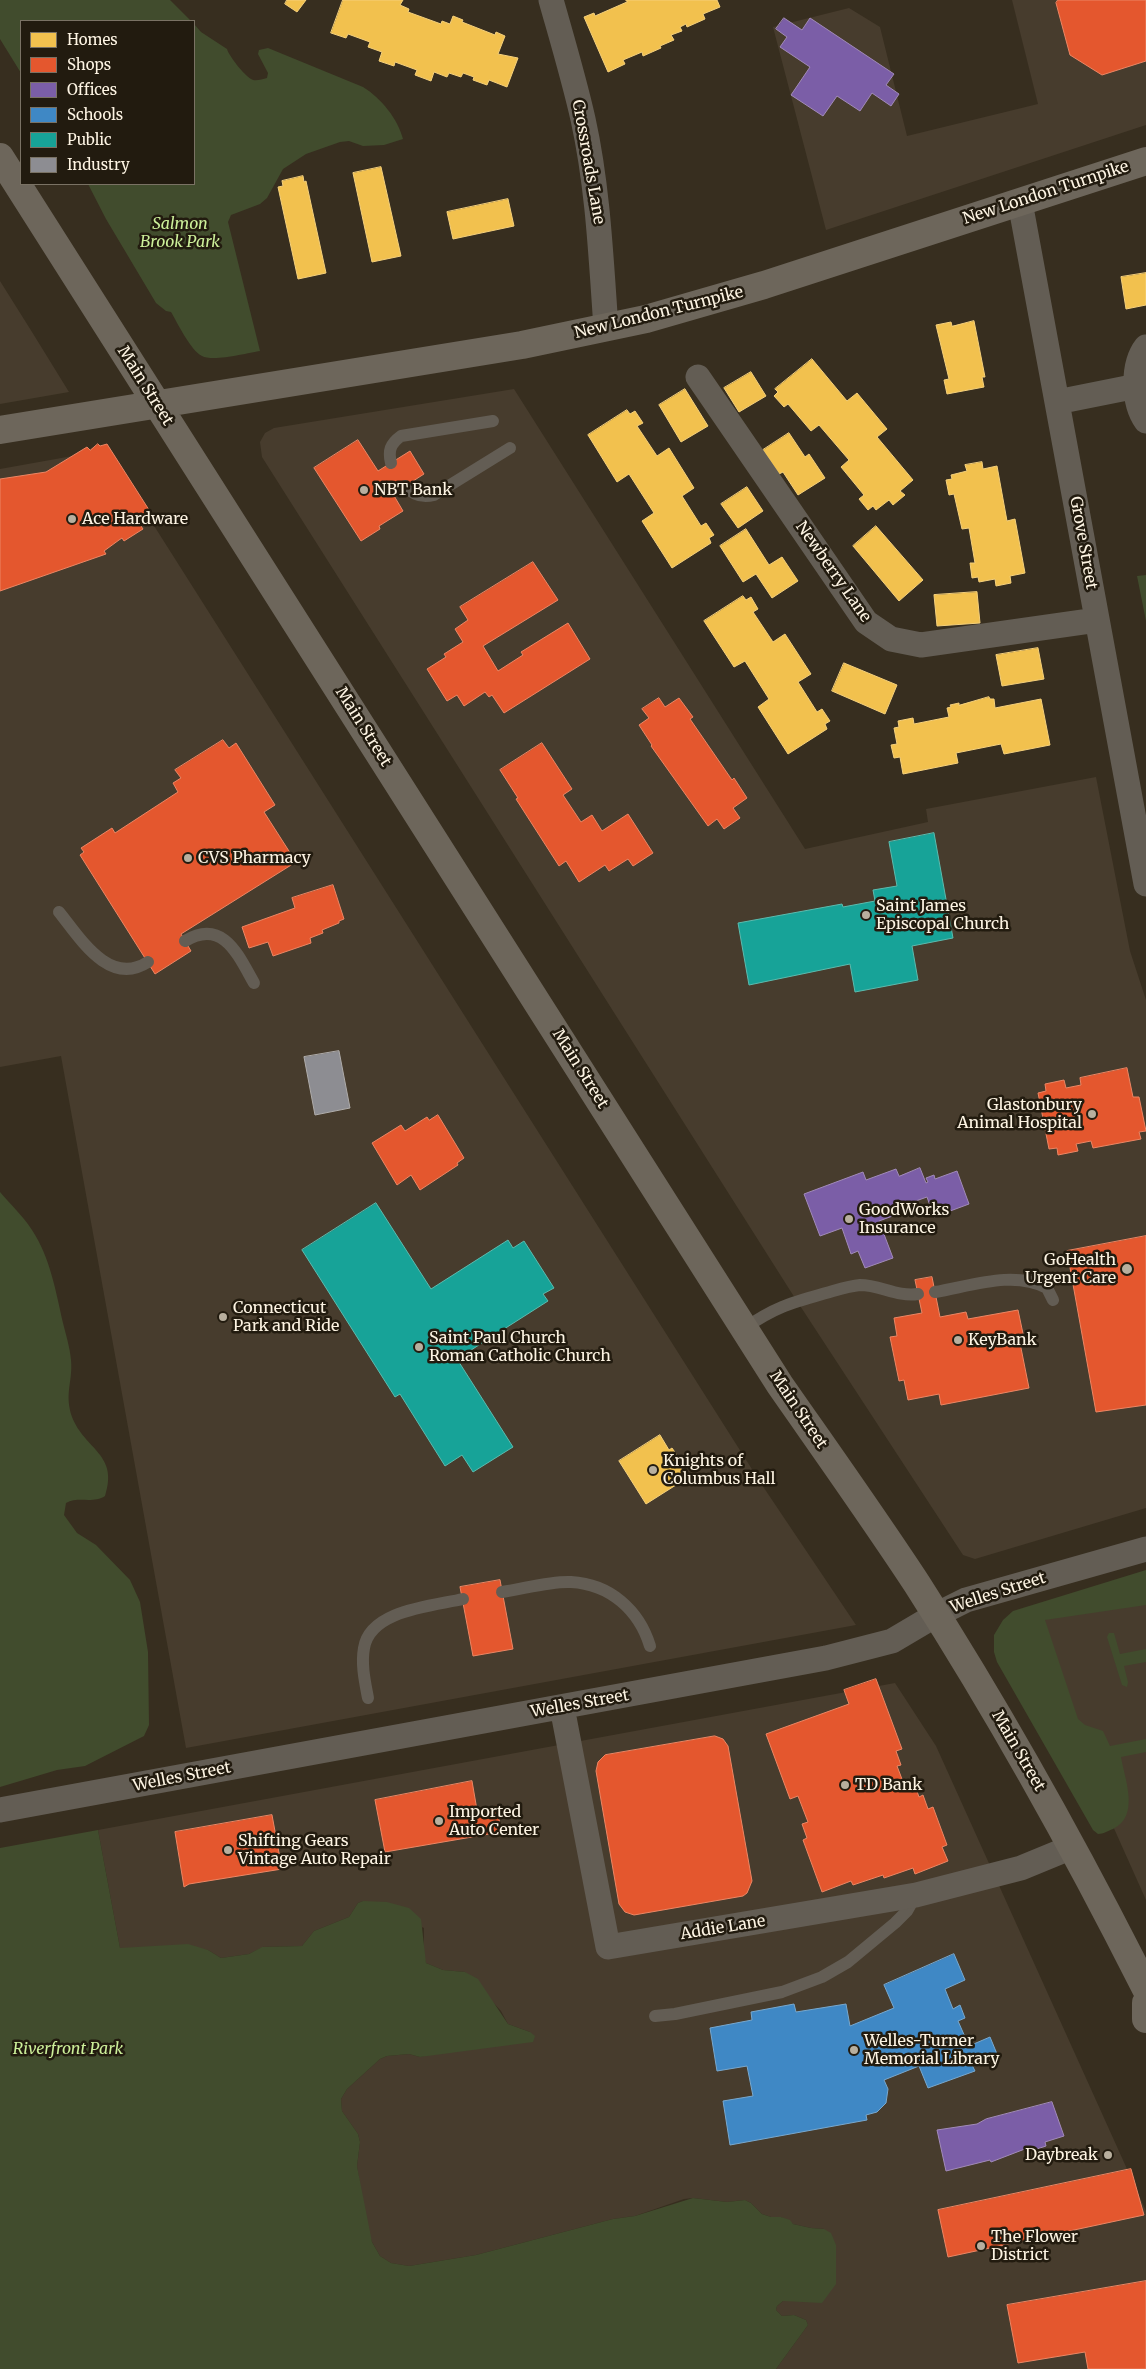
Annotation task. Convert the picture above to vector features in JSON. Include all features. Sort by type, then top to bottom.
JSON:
[{"type":"main road","name":"Main Street","points":[[0,157],[780,1384],[936,1615],[1036,1780],[1146,1989]]},
{"type":"main road","name":"New London Turnpike","points":[[0,430],[522,345],[606,328],[705,303],[1146,161]]},
{"type":"main road","points":[[1146,2003],[1146,2019]]},
{"type":"street","name":"Crossroads Lane","points":[[551,0],[583,119],[592,172],[599,224],[606,328]]},
{"type":"street","name":"Grove Street","points":[[1020,202],[1146,884]]},
{"type":"street","points":[[1146,347],[1138,367],[1137,386],[1140,411],[1146,421]]},
{"type":"street","name":"Newberry Lane","points":[[698,376],[866,622],[892,640],[921,645],[1097,620]]},
{"type":"street","points":[[1057,402],[1137,386]]},
{"type":"street","name":"Welles Street","points":[[0,1810],[794,1664],[875,1647],[892,1641],[936,1615],[982,1595],[1146,1549]]},
{"type":"street","name":"Addie Lane","points":[[562,1707],[608,1947],[916,1895],[1021,1868],[1072,1847]]},
{"type":"lane","points":[[391,463],[390,448],[394,441],[401,436],[494,421]]},
{"type":"lane","points":[[405,486],[417,496],[434,496],[510,448]]},
{"type":"lane","points":[[59,912],[101,960],[114,968],[134,969],[148,962]]},
{"type":"lane","points":[[185,941],[202,933],[209,933],[219,937],[230,945],[254,983]]},
{"type":"lane","points":[[935,1292],[1012,1279],[1028,1280],[1048,1288],[1053,1300]]},
{"type":"lane","points":[[745,1328],[769,1311],[784,1304],[849,1287],[861,1285],[901,1294],[918,1294]]},
{"type":"lane","points":[[502,1592],[555,1583],[571,1582],[589,1585],[622,1600],[640,1622],[650,1646]]},
{"type":"lane","points":[[368,1698],[363,1658],[366,1638],[371,1630],[395,1614],[463,1599]]},
{"type":"lane","points":[[655,2016],[675,2014],[782,1992],[822,1977],[848,1962],[895,1923],[907,1911],[916,1895]]},
{"type":"shaded area","points":[[1012,0],[1146,0],[1146,125],[826,230],[773,27],[849,8],[880,27],[907,136],[1038,104]]},
{"type":"shaded area","points":[[0,281],[32,332],[69,392],[0,404]]},
{"type":"shaded area","points":[[514,389],[805,849],[928,822],[926,809],[1096,777],[1130,951],[1146,1000],[1146,1508],[975,1559],[963,1555],[793,1295],[262,457],[260,442],[265,433],[274,428]]},
{"type":"shaded area","points":[[106,450],[762,1485],[856,1625],[186,1748],[61,1056],[0,1067],[0,469]]},
{"type":"shaded area","points":[[1146,1590],[1146,1900],[1049,1683],[1013,1629]]},
{"type":"shaded area","points":[[895,1683],[936,1746],[1146,2211],[1146,2369],[776,2369],[808,2325],[806,2320],[794,2315],[782,2316],[776,2310],[777,2306],[783,2301],[824,2229],[793,2224],[781,2217],[771,2217],[762,2214],[745,2200],[727,2202],[693,2198],[684,2199],[635,2216],[613,2219],[476,2255],[409,2266],[391,2263],[380,2256],[372,2242],[366,2224],[357,2166],[360,2142],[358,2134],[342,2111],[341,2099],[347,2089],[380,2059],[387,2056],[409,2054],[420,2057],[530,2032],[508,2024],[501,2011],[465,1972],[443,1970],[426,1963],[424,1957],[424,1928],[363,1901],[358,1903],[349,1917],[314,1931],[302,1946],[263,1947],[249,1954],[221,1958],[208,1950],[120,1948],[98,1830]]},
{"type":"green space","points":[[0,0],[170,0],[190,20],[20,20],[20,71],[0,39]]},
{"type":"green space","name":"Salmon Brook Park","points":[[195,25],[201,32],[227,49],[237,65],[253,80],[267,78],[268,73],[258,54],[259,50],[268,48],[363,87],[388,110],[401,131],[403,139],[384,145],[363,146],[349,141],[340,142],[306,154],[283,169],[267,198],[260,204],[231,215],[228,222],[260,351],[222,358],[207,358],[198,353],[189,343],[171,312],[166,311],[156,303],[106,219],[89,185],[195,185]]},
{"type":"green space","points":[[1146,575],[1146,621],[1137,576]]},
{"type":"green space","points":[[0,1192],[28,1225],[38,1240],[48,1263],[70,1351],[69,1401],[72,1417],[78,1428],[99,1453],[108,1471],[105,1496],[66,1503],[64,1515],[77,1533],[96,1545],[130,1580],[140,1602],[148,1652],[149,1725],[144,1736],[85,1766],[57,1770],[0,1787]]},
{"type":"green space","points":[[1146,1570],[1146,1605],[1045,1620],[1078,1719],[1085,1725],[1103,1731],[1110,1746],[1146,1739],[1146,1752],[1121,1757],[1129,1797],[1126,1816],[1113,1829],[1098,1834],[1093,1830],[997,1662],[994,1652],[994,1635],[1003,1620],[1013,1611]]},
{"type":"green space","points":[[1109,1633],[1114,1633],[1120,1654],[1146,1649],[1146,1662],[1124,1666],[1128,1682],[1127,1687],[1122,1685],[1107,1637]]},
{"type":"green space","name":"Riverfront Park","points":[[98,1830],[120,1948],[188,1944],[208,1950],[221,1958],[249,1954],[262,1947],[302,1946],[314,1931],[349,1917],[358,1903],[363,1901],[387,1902],[409,1908],[421,1919],[426,1963],[443,1970],[465,1972],[478,1979],[508,2024],[530,2032],[535,2036],[533,2042],[420,2057],[409,2054],[387,2056],[380,2059],[347,2089],[341,2099],[342,2111],[358,2134],[360,2142],[357,2166],[372,2242],[380,2256],[391,2263],[409,2266],[476,2255],[613,2219],[635,2216],[693,2198],[727,2202],[745,2200],[762,2214],[771,2217],[781,2217],[790,2220],[793,2224],[824,2229],[831,2233],[836,2245],[836,2284],[822,2303],[783,2301],[777,2306],[776,2310],[782,2316],[794,2315],[806,2320],[808,2325],[776,2369],[0,2369],[0,1848]]},
{"type":"building: Homes","points":[[287,0],[306,0],[297,12],[285,4]]},
{"type":"building: Homes","points":[[343,0],[403,0],[400,5],[409,9],[408,12],[441,24],[442,21],[450,24],[453,16],[463,20],[462,22],[495,35],[496,32],[505,36],[498,54],[518,58],[507,87],[489,80],[487,85],[473,80],[474,77],[463,73],[461,77],[449,73],[447,77],[434,72],[431,81],[415,75],[417,70],[395,62],[394,66],[379,61],[382,52],[368,47],[370,42],[348,34],[346,38],[331,33]]},
{"type":"building: Homes","points":[[626,0],[717,0],[720,7],[703,14],[705,19],[687,27],[686,24],[680,27],[682,31],[671,35],[674,40],[660,46],[661,48],[643,56],[642,52],[623,60],[625,64],[608,72],[584,17],[594,13],[595,16],[627,2]]},
{"type":"building: Homes","points":[[381,167],[401,256],[372,262],[353,173]]},
{"type":"building: Homes","points":[[303,176],[304,182],[306,181],[326,273],[298,279],[278,187],[283,186],[282,181]]},
{"type":"building: Homes","points":[[508,199],[514,226],[453,239],[447,212]]},
{"type":"building: Homes","points":[[1146,273],[1146,305],[1126,309],[1121,277]]},
{"type":"building: Homes","points":[[974,321],[985,377],[982,377],[984,387],[947,394],[944,380],[949,379],[936,325],[951,322],[952,326]]},
{"type":"building: Homes","points":[[812,359],[847,401],[857,393],[887,429],[877,437],[913,480],[900,491],[905,495],[893,505],[889,500],[876,510],[873,506],[868,510],[859,499],[864,495],[841,467],[849,460],[819,425],[811,431],[788,404],[784,407],[774,396],[778,392],[775,389]]},
{"type":"building: Homes","points":[[751,372],[766,396],[739,412],[724,388]]},
{"type":"building: Homes","points":[[685,389],[708,426],[681,442],[659,405]]},
{"type":"building: Homes","points":[[627,410],[630,414],[635,411],[643,423],[637,426],[657,456],[669,448],[694,488],[682,496],[701,526],[706,523],[714,535],[709,538],[711,543],[672,568],[642,521],[654,513],[629,474],[617,482],[588,435]]},
{"type":"building: Homes","points":[[789,433],[805,457],[809,454],[825,478],[798,495],[783,472],[779,474],[763,450]]},
{"type":"building: Homes","points":[[982,462],[983,469],[997,466],[1007,521],[1015,519],[1025,573],[1010,576],[1011,583],[996,586],[995,579],[979,582],[978,577],[972,578],[970,563],[975,563],[969,528],[962,529],[954,494],[949,495],[946,480],[952,479],[951,475],[967,471],[965,465]]},
{"type":"building: Homes","points":[[747,487],[763,511],[738,528],[721,504]]},
{"type":"building: Homes","points":[[876,526],[923,580],[899,601],[853,546]]},
{"type":"building: Homes","points":[[746,529],[769,565],[782,557],[798,581],[772,598],[756,574],[743,582],[720,546]]},
{"type":"building: Homes","points":[[977,592],[980,623],[937,626],[934,595]]},
{"type":"building: Homes","points":[[743,596],[746,600],[751,597],[758,609],[753,612],[773,642],[785,634],[811,674],[798,682],[817,712],[822,709],[830,721],[825,724],[827,729],[788,754],[758,707],[769,699],[745,661],[734,667],[704,621]]},
{"type":"building: Homes","points":[[1038,648],[1044,679],[1002,686],[996,655]]},
{"type":"building: Homes","points":[[844,663],[897,685],[885,714],[832,691]]},
{"type":"building: Homes","points":[[989,697],[994,699],[995,708],[1041,699],[1050,745],[1004,754],[1001,744],[956,753],[958,763],[903,774],[900,757],[894,758],[891,745],[897,744],[894,728],[899,727],[898,721],[913,718],[914,724],[949,717],[947,708],[951,707],[950,705],[959,703],[959,705]]},
{"type":"building: Homes","name":"Knights of Columbus Hall","points":[[660,1435],[669,1450],[672,1448],[681,1461],[677,1462],[687,1478],[646,1504],[619,1461]]},
{"type":"building: Shops","points":[[1058,0],[1146,0],[1146,61],[1102,75],[1070,55],[1056,3]]},
{"type":"building: Shops","name":"NBT Bank","points":[[358,440],[378,471],[410,451],[424,474],[393,494],[403,511],[379,526],[380,529],[361,541],[314,468]]},
{"type":"building: Shops","name":"Ace Hardware","points":[[98,444],[100,446],[107,444],[151,513],[150,516],[139,523],[143,529],[124,541],[122,538],[119,540],[104,551],[106,554],[0,591],[0,479],[46,472],[87,447],[90,450]]},
{"type":"building: Shops","points":[[533,562],[558,600],[483,646],[498,671],[523,655],[521,652],[568,623],[590,659],[504,713],[492,695],[489,697],[485,692],[464,706],[457,695],[447,701],[427,669],[446,657],[444,654],[463,642],[455,629],[468,620],[460,607]]},
{"type":"building: Shops","points":[[659,698],[665,707],[679,698],[693,717],[690,719],[732,780],[734,778],[747,798],[733,808],[740,818],[724,829],[717,819],[708,826],[651,746],[639,725],[649,718],[642,709]]},
{"type":"building: Shops","name":"CVS Pharmacy","points":[[223,740],[229,748],[236,743],[275,805],[264,812],[296,862],[181,934],[191,951],[155,974],[80,855],[84,852],[81,848],[112,828],[115,833],[178,792],[173,783],[181,778],[175,770]]},
{"type":"building: Shops","points":[[542,743],[572,789],[563,795],[581,822],[592,815],[602,831],[628,814],[653,853],[633,866],[628,859],[609,871],[605,865],[579,882],[566,861],[559,866],[516,799],[518,798],[500,770]]},
{"type":"building: Shops","points":[[333,885],[344,919],[339,921],[339,923],[322,930],[323,933],[310,938],[311,943],[273,956],[268,942],[249,948],[242,927],[295,908],[292,898]]},
{"type":"building: Shops","name":"Glastonbury Animal Hospital","points":[[1127,1068],[1133,1097],[1139,1097],[1146,1131],[1139,1132],[1141,1139],[1093,1148],[1091,1141],[1076,1144],[1078,1151],[1058,1155],[1057,1148],[1049,1149],[1038,1093],[1046,1091],[1045,1084],[1064,1080],[1066,1088],[1081,1085],[1080,1078]]},
{"type":"building: Shops","points":[[438,1115],[464,1158],[457,1163],[458,1165],[420,1190],[411,1175],[397,1185],[372,1143],[401,1125],[405,1131],[427,1117],[429,1120]]},
{"type":"building: Shops","points":[[1146,1236],[1146,1405],[1096,1412],[1067,1251]]},
{"type":"building: Shops","name":"KeyBank","points":[[932,1277],[940,1317],[966,1312],[968,1319],[1018,1310],[1025,1343],[1020,1343],[1029,1388],[941,1405],[939,1394],[908,1400],[904,1380],[899,1381],[890,1337],[897,1336],[894,1318],[922,1313],[915,1280]]},
{"type":"building: Shops","points":[[500,1580],[513,1649],[473,1656],[460,1587]]},
{"type":"building: Shops","name":"TD Bank","points":[[876,1679],[902,1749],[896,1751],[901,1765],[897,1766],[905,1787],[914,1783],[919,1797],[923,1795],[928,1809],[933,1807],[947,1845],[942,1847],[948,1861],[915,1874],[913,1868],[884,1878],[883,1875],[853,1885],[851,1881],[822,1892],[803,1840],[807,1838],[802,1824],[808,1822],[798,1796],[790,1799],[766,1734],[849,1704],[844,1690]]},
{"type":"building: Shops","points":[[715,1736],[723,1739],[728,1746],[752,1881],[747,1893],[743,1896],[634,1915],[625,1912],[619,1904],[596,1771],[598,1762],[605,1755]]},
{"type":"building: Shops","name":"Imported Auto Center","points":[[472,1781],[477,1810],[497,1806],[501,1832],[385,1852],[375,1800]]},
{"type":"building: Shops","name":"Shifting Gears Vintage Auto Repair","points":[[272,1815],[282,1869],[189,1884],[184,1887],[175,1832]]},
{"type":"building: Shops","points":[[1131,2169],[1144,2215],[948,2257],[938,2210]]},
{"type":"building: Shops","points":[[1146,2281],[1146,2369],[1088,2369],[1085,2352],[1018,2363],[1007,2305]]},
{"type":"building: Offices","points":[[784,18],[802,30],[810,18],[894,74],[886,85],[899,94],[891,106],[872,93],[860,111],[837,96],[823,116],[791,95],[810,67],[780,47],[787,37],[776,29]]},
{"type":"building: Offices","name":"GoodWorks Insurance","points":[[920,1168],[926,1183],[928,1182],[926,1178],[934,1175],[935,1179],[957,1171],[969,1204],[934,1217],[927,1197],[896,1208],[898,1214],[879,1221],[893,1258],[865,1268],[858,1251],[851,1254],[842,1228],[820,1236],[804,1194],[863,1172],[866,1180],[896,1169],[899,1176]]},
{"type":"building: Offices","points":[[1052,2102],[1064,2136],[1045,2142],[1046,2146],[1031,2151],[1030,2147],[991,2162],[990,2160],[946,2171],[937,2130],[977,2124],[986,2119]]},
{"type":"building: Schools","name":"Welles-Turner Memorial Library","points":[[954,1954],[965,1980],[945,1989],[953,2009],[960,2005],[965,2018],[958,2021],[969,2046],[990,2037],[997,2054],[972,2065],[975,2071],[928,2088],[919,2066],[884,2080],[888,2089],[886,2103],[877,2112],[866,2115],[867,2120],[730,2145],[723,2101],[753,2096],[747,2066],[717,2071],[710,2028],[752,2020],[751,2012],[794,2004],[796,2012],[846,2004],[850,2026],[894,2008],[884,1985]]},
{"type":"building: Public","name":"Saint James Episcopal Church","points":[[934,833],[953,938],[912,946],[918,980],[855,992],[850,964],[749,985],[738,923],[842,904],[843,907],[875,901],[873,890],[897,886],[889,842]]},
{"type":"building: Public","name":"Saint Paul Church Roman Catholic Church","points":[[376,1203],[431,1289],[508,1240],[513,1248],[524,1241],[554,1288],[543,1294],[548,1301],[457,1359],[513,1447],[473,1472],[462,1455],[445,1466],[400,1394],[395,1397],[302,1250]]},
{"type":"building: Industry","points":[[339,1051],[350,1108],[315,1115],[304,1057]]},
{"type":"place","name":"NBT Bank","points":[[364,490]]},
{"type":"place","name":"Ace Hardware","points":[[72,519]]},
{"type":"place","name":"CVS Pharmacy","points":[[188,858]]},
{"type":"place","name":"Saint James Episcopal Church","points":[[866,915]]},
{"type":"place","name":"Glastonbury Animal Hospital","points":[[1092,1114]]},
{"type":"place","name":"GoodWorks Insurance","points":[[849,1219]]},
{"type":"place","name":"GoHealth Urgent Care","points":[[1127,1269]]},
{"type":"place","name":"Connecticut Park and Ride","points":[[223,1317]]},
{"type":"place","name":"KeyBank","points":[[958,1340]]},
{"type":"place","name":"Saint Paul Church Roman Catholic Church","points":[[419,1347]]},
{"type":"place","name":"Knights of Columbus Hall","points":[[653,1470]]},
{"type":"place","name":"TD Bank","points":[[845,1785]]},
{"type":"place","name":"Imported Auto Center","points":[[439,1821]]},
{"type":"place","name":"Shifting Gears Vintage Auto Repair","points":[[228,1850]]},
{"type":"place","name":"Welles-Turner Memorial Library","points":[[854,2050]]},
{"type":"place","name":"Daybreak","points":[[1108,2155]]},
{"type":"place","name":"The Flower District","points":[[981,2246]]}]
